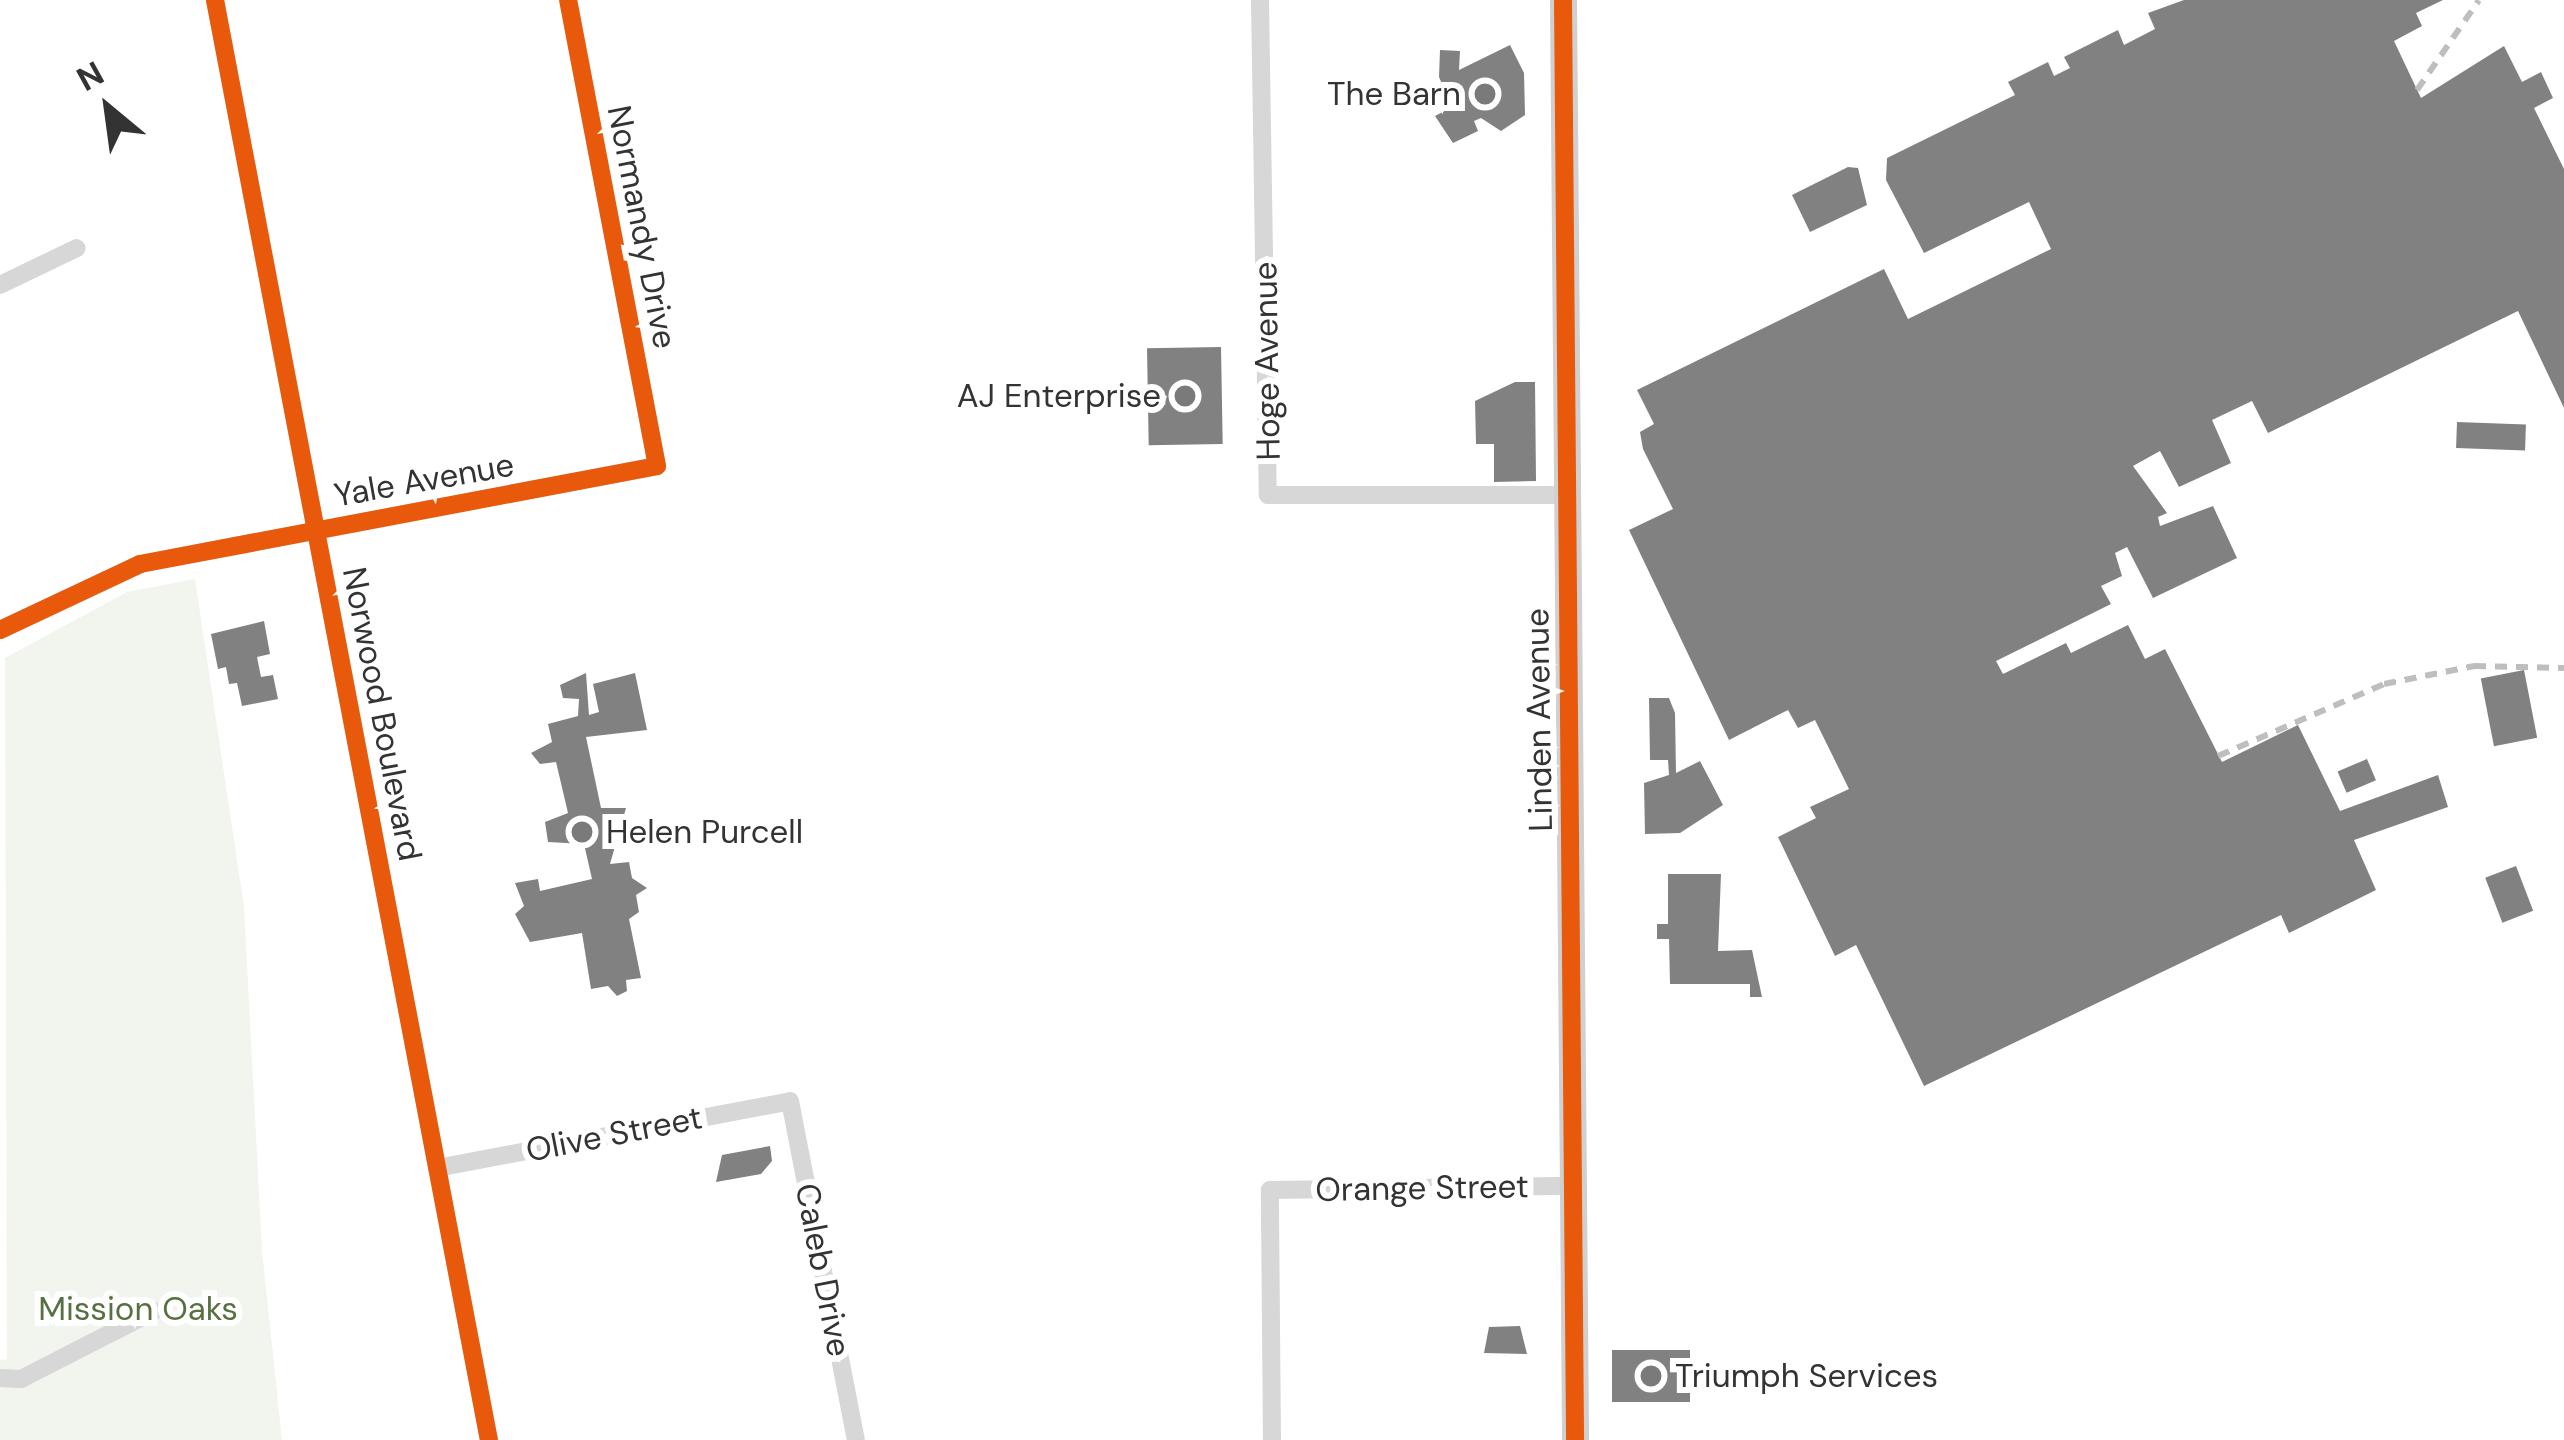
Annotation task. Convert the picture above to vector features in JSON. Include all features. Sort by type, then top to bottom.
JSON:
[{"type":"street","name":"Norwood Boulevard","points":[[215,0],[489,1440]]},
{"type":"street","name":"Normandy Drive","points":[[568,0],[657,466]]},
{"type":"street","name":"Hoge Avenue","points":[[1260,0],[1268,495],[1567,495]]},
{"type":"street","name":"Linden Avenue","points":[[1563,0],[1575,1440]]},
{"type":"street","points":[[0,285],[77,248]]},
{"type":"street","name":"Yale Avenue","points":[[0,630],[140,564],[657,466]]},
{"type":"street","name":"Olive Street","points":[[437,1168],[790,1101]]},
{"type":"street","name":"Caleb Drive","points":[[790,1101],[856,1440]]},
{"type":"street","name":"Orange Street","points":[[1272,1440],[1270,1190],[1573,1186]]},
{"type":"street","points":[[0,1378],[21,1379],[154,1312]]},
{"type":"green space","name":"Mission Oaks","points":[[195,579],[244,907],[262,1250],[282,1440],[0,1440],[0,1360],[7,1359],[5,658],[127,592]]},
{"type":"building","points":[[2184,0],[2443,0],[2416,13],[2422,26],[2394,41],[2421,98],[2504,46],[2522,82],[2541,72],[2553,98],[2534,108],[2564,169],[2564,408],[2518,311],[2268,433],[2252,401],[2212,420],[2231,463],[2179,487],[2160,451],[2133,466],[2167,513],[2158,517],[2160,526],[2213,506],[2237,558],[2153,598],[2127,547],[2115,553],[2122,576],[2101,586],[2111,604],[1996,661],[2003,674],[2066,643],[2071,653],[2128,625],[2145,659],[2165,649],[2222,762],[2298,725],[2340,811],[2438,775],[2448,807],[2354,840],[2376,890],[2289,933],[2281,915],[1924,1086],[1856,945],[1835,956],[1778,837],[1816,818],[1810,807],[1849,789],[1815,720],[1798,728],[1788,710],[1729,740],[1629,530],[1673,509],[1643,449],[1640,432],[1654,424],[1637,390],[1884,269],[1908,319],[2051,249],[2029,202],[1924,253],[1886,180],[1887,158],[2015,95],[2008,82],[2048,62],[2054,76],[2070,68],[2064,57],[2118,30],[2124,45],[2155,29],[2148,13]]},
{"type":"building","name":"The Barn","points":[[1510,45],[1524,73],[1525,115],[1501,131],[1481,118],[1474,121],[1478,131],[1453,143],[1435,116],[1452,107],[1439,77],[1440,50],[1460,51],[1459,70]]},
{"type":"building","points":[[1848,167],[1858,168],[1867,205],[1810,232],[1792,195]]},
{"type":"building","name":"AJ Enterprise","points":[[1221,347],[1223,444],[1149,445],[1147,348]]},
{"type":"building","points":[[1515,382],[1535,382],[1536,481],[1494,482],[1494,444],[1476,444],[1475,401]]},
{"type":"building","points":[[2457,422],[2526,424],[2525,450],[2456,448]]},
{"type":"building","points":[[264,621],[270,654],[257,657],[261,677],[273,675],[278,699],[242,706],[237,683],[229,684],[226,667],[218,669],[211,634]]},
{"type":"building","points":[[2524,670],[2537,738],[2494,746],[2481,678]]},
{"type":"building","name":"Helen Purcell","points":[[586,673],[589,715],[599,712],[593,684],[635,673],[647,730],[586,737],[601,808],[626,808],[610,864],[629,862],[632,878],[647,888],[636,895],[639,912],[629,919],[641,978],[626,980],[627,991],[617,996],[608,986],[591,989],[582,933],[530,942],[515,914],[524,906],[515,883],[538,879],[540,891],[592,879],[584,844],[548,842],[545,822],[568,813],[556,762],[540,764],[531,753],[552,742],[548,724],[578,716],[579,699],[563,698],[560,685]]},
{"type":"building","points":[[1649,698],[1669,698],[1675,713],[1676,773],[1700,761],[1723,805],[1680,833],[1645,834],[1644,783],[1669,775],[1668,760],[1650,760]]},
{"type":"building","points":[[2367,759],[2376,780],[2347,793],[2338,772]]},
{"type":"building","points":[[2516,866],[2533,911],[2502,923],[2485,878]]},
{"type":"building","points":[[1668,874],[1721,874],[1718,951],[1752,950],[1762,997],[1750,997],[1750,984],[1670,984],[1669,939],[1657,939],[1657,924],[1668,924]]},
{"type":"building","points":[[770,1146],[772,1161],[761,1174],[716,1182],[722,1155]]},
{"type":"building","points":[[1520,1326],[1527,1354],[1484,1353],[1489,1327]]},
{"type":"building","name":"Triumph Services","points":[[1612,1350],[1690,1350],[1690,1402],[1612,1402]]},
{"type":"railway","points":[[2417,90],[2479,0]]},
{"type":"railway","points":[[2218,756],[2384,684],[2474,666],[2564,668]]},
{"type":"cycle path","points":[[215,0],[489,1440]]},
{"type":"cycle path","points":[[0,630],[140,564],[657,466],[568,0]]},
{"type":"cycle path","points":[[1563,0],[1575,1440]]},
{"type":"place","name":"The Barn","points":[[1485,94]]},
{"type":"place","name":"AJ Enterprise","points":[[1185,396]]},
{"type":"place","name":"Helen Purcell","points":[[582,832]]},
{"type":"place","name":"Triumph Services","points":[[1651,1376]]}]
